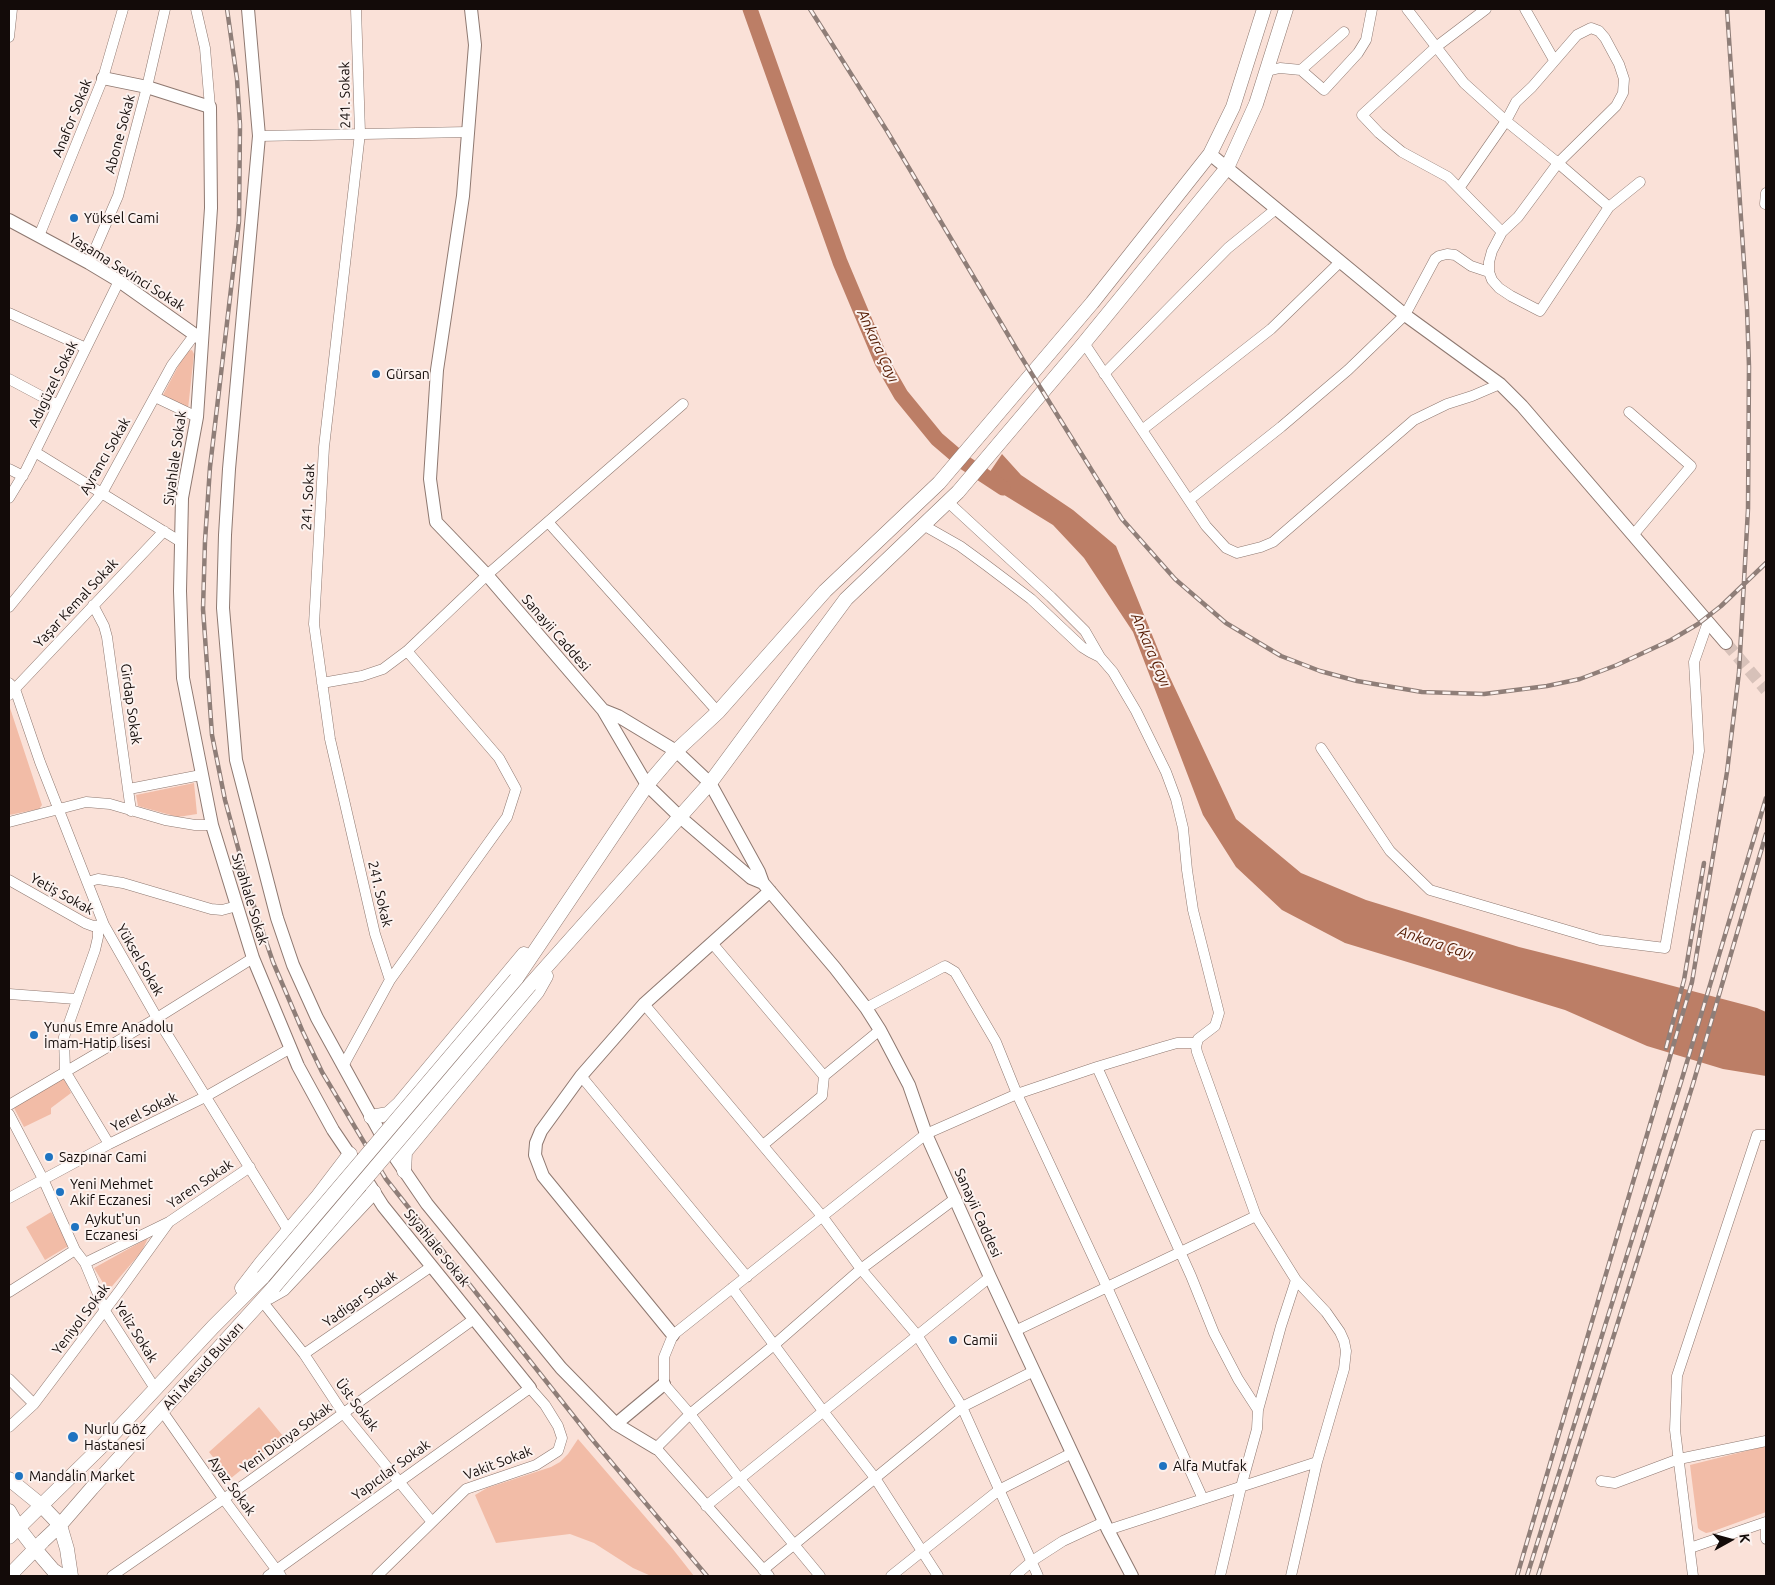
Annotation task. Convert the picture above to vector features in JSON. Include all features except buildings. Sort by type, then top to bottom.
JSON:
[{"type":"main road","name":"Ahi Mesud Bulvarı","points":[[13,1532],[106,1443],[213,1327],[263,1277],[516,979],[647,784],[676,751],[718,712],[825,591],[939,483],[1092,303],[1210,154],[1232,107],[1264,9]]},
{"type":"main road","points":[[404,1171],[405,1152],[537,992],[565,945],[710,782],[846,599],[953,497],[1084,343],[1227,168],[1256,104],[1286,9]]},
{"type":"main road","points":[[433,1118],[412,1129],[402,1129],[391,1118],[400,1104],[521,956],[547,934]]},
{"type":"main road","name":"Ahi Mesud Bulvarı","points":[[9,1576],[60,1525],[216,1349],[262,1301],[565,945]]},
{"type":"main road","points":[[371,1117],[388,1114],[400,1104]]},
{"type":"main road","points":[[213,1327],[262,1262],[318,1196],[350,1154]]},
{"type":"main road","points":[[318,1196],[333,1189],[345,1194],[353,1204],[348,1221]]},
{"type":"main road","points":[[262,1301],[283,1289],[374,1192]]},
{"type":"main road","points":[[9,1479],[41,1505],[60,1525],[67,1549],[71,1576]]},
{"type":"main road","points":[[9,1511],[13,1532],[35,1549],[53,1570],[62,1576]]},
{"type":"street","points":[[9,37],[12,9]]},
{"type":"street","name":"Anafor Sokak","points":[[39,236],[103,78],[123,9]]},
{"type":"street","name":"Abone Sokak","points":[[89,263],[118,196],[147,87],[165,9]]},
{"type":"street","points":[[103,78],[147,87],[210,108],[205,48],[196,9]]},
{"type":"street","points":[[248,9],[259,136],[225,535],[223,608],[236,760],[277,918],[293,965],[343,1066],[388,1147],[427,1204],[561,1368],[616,1424],[656,1448],[766,1573],[795,1544],[962,1407],[1034,1371]]},
{"type":"street","name":"241. Sokak","points":[[356,9],[360,133],[324,447],[314,624],[330,739],[375,934],[390,980]]},
{"type":"street","name":"Sanayii Caddesi","points":[[471,9],[475,45],[463,196],[437,370],[430,479],[436,522],[487,575],[603,710],[647,784],[680,816],[751,878],[767,887]]},
{"type":"street","points":[[1267,70],[1280,68],[1301,70],[1324,90],[1358,53],[1366,40],[1372,9]]},
{"type":"street","points":[[1407,9],[1464,83],[1506,121],[1609,207]]},
{"type":"street","points":[[1486,9],[1436,47],[1362,115],[1379,133],[1402,152],[1448,177],[1460,187],[1502,232]]},
{"type":"street","points":[[1525,9],[1554,60]]},
{"type":"street","points":[[1460,187],[1506,121],[1516,102],[1532,87],[1577,35],[1589,28],[1599,30],[1619,64],[1624,79],[1623,93],[1616,106],[1558,163],[1518,217],[1502,232],[1489,262],[1489,272],[1492,280],[1499,288],[1540,311],[1609,207],[1640,182]]},
{"type":"street","points":[[1301,70],[1344,32]]},
{"type":"street","name":"Siyahlale Sokak","points":[[210,108],[211,208],[198,336],[197,417],[182,498],[180,591],[184,678],[212,825],[253,958],[290,1048],[329,1122],[384,1206],[530,1388]]},
{"type":"street","points":[[259,136],[468,132]]},
{"type":"street","points":[[1210,154],[1404,315],[1500,384],[1522,406],[1634,534],[1726,643]]},
{"type":"street","points":[[1765,204],[1766,193]]},
{"type":"street","points":[[1104,374],[1228,248],[1276,209]]},
{"type":"street","name":"Yaşama Sevinci Sokak","points":[[9,220],[119,281],[198,336]]},
{"type":"street","points":[[1189,500],[1289,421],[1348,370],[1404,315],[1435,259],[1447,254],[1455,255],[1471,266],[1489,272]]},
{"type":"street","points":[[1142,430],[1271,329],[1340,262]]},
{"type":"street","name":"Adıgüzel Sokak","points":[[9,498],[35,452],[119,281]]},
{"type":"street","points":[[9,313],[86,348]]},
{"type":"street","name":"Ayrancı Sokak","points":[[9,607],[102,493],[172,365],[198,336]]},
{"type":"street","points":[[1084,343],[1206,526],[1226,548],[1237,552],[1261,547],[1273,542],[1414,420],[1447,404],[1500,384]]},
{"type":"street","points":[[9,379],[58,405]]},
{"type":"street","points":[[155,397],[197,417]]},
{"type":"street","points":[[322,683],[362,676],[383,669],[408,651],[487,575],[683,404]]},
{"type":"street","points":[[1629,412],[1691,466],[1634,534]]},
{"type":"street","points":[[35,452],[182,542]]},
{"type":"street","points":[[9,469],[22,476]]},
{"type":"street","points":[[953,497],[1085,631],[1100,657],[1113,672],[1136,711],[1166,772],[1180,814],[1192,910],[1219,1013],[1215,1026],[1202,1035],[1196,1043],[1197,1052],[1256,1216],[1296,1280],[1326,1312],[1342,1337],[1346,1351],[1344,1369],[1317,1462],[1291,1576]]},
{"type":"street","points":[[548,522],[718,712]]},
{"type":"street","points":[[923,525],[960,546],[986,565],[1031,599],[1082,647],[1100,657]]},
{"type":"street","name":"Yaşar Kemal Sokak","points":[[11,689],[164,531]]},
{"type":"street","name":"Girdap Sokak","points":[[93,605],[104,626],[107,637],[131,810]]},
{"type":"street","points":[[1321,748],[1390,851],[1430,890],[1600,940],[1665,948],[1699,751],[1694,662],[1708,622]]},
{"type":"street","points":[[343,1066],[390,980],[507,817],[516,789],[499,758],[408,651]]},
{"type":"street","name":"Yüksel Sokak","points":[[11,689],[87,882],[101,926],[288,1230]]},
{"type":"street","name":"Sanayii Caddesi","points":[[603,710],[618,716],[676,751],[710,782],[767,887],[835,968],[866,1008],[880,1030],[909,1085],[926,1134],[990,1277],[1106,1526],[1132,1576]]},
{"type":"street","points":[[129,789],[201,775]]},
{"type":"street","points":[[9,822],[86,802],[110,804],[173,821],[195,825],[212,825]]},
{"type":"street","name":"Yetiş Sokak","points":[[9,880],[85,923],[101,926]]},
{"type":"street","points":[[87,882],[108,880],[122,883],[211,909],[222,910],[237,906]]},
{"type":"street","points":[[673,1335],[544,1176],[535,1155],[536,1144],[541,1131],[581,1076],[644,1004],[712,943],[767,887]]},
{"type":"street","points":[[101,926],[95,950],[64,1037],[65,1071],[109,1144]]},
{"type":"street","points":[[712,943],[824,1076]]},
{"type":"street","points":[[9,1105],[157,1018],[253,958]]},
{"type":"street","points":[[866,1008],[945,966],[955,972],[996,1042],[1017,1094],[1204,1499]]},
{"type":"street","points":[[9,994],[76,999]]},
{"type":"street","points":[[644,1004],[822,1216],[918,1336],[962,1407],[1038,1576]]},
{"type":"street","points":[[763,1145],[822,1096],[824,1076],[880,1030]]},
{"type":"street","points":[[820,1576],[664,1384],[664,1356],[673,1335],[926,1134],[1017,1094],[1097,1067],[1162,1047],[1196,1043]]},
{"type":"street","name":"Yerel Sokak","points":[[9,1198],[109,1144],[205,1097],[290,1048]]},
{"type":"street","points":[[1097,1067],[1214,1333],[1238,1379],[1258,1410]]},
{"type":"street","points":[[581,1076],[747,1277]]},
{"type":"street","name":"Yeliz Sokak","points":[[9,1114],[43,1179],[105,1310],[156,1390]]},
{"type":"street","points":[[1693,1576],[1675,1430],[1677,1376],[1757,1135],[1766,1135]]},
{"type":"street","name":"Yaren Sokak","points":[[84,1263],[169,1222],[250,1167]]},
{"type":"street","points":[[656,1448],[690,1414],[774,1345],[862,1268],[956,1198]]},
{"type":"street","points":[[1016,1332],[1256,1216]]},
{"type":"street","name":"Yeniyol Sokak","points":[[9,1427],[34,1404],[169,1222]]},
{"type":"street","points":[[9,1292],[76,1250]]},
{"type":"street","name":"Yadigar Sokak","points":[[304,1354],[432,1266]]},
{"type":"street","points":[[706,1506],[990,1277]]},
{"type":"street","points":[[1220,1576],[1241,1487],[1257,1430],[1258,1410],[1280,1326],[1296,1280]]},
{"type":"street","points":[[732,1288],[823,1412],[875,1478],[938,1576]]},
{"type":"street","name":"Üst Sokak","points":[[262,1301],[304,1354],[344,1413],[432,1522]]},
{"type":"street","name":"Yeni Dünya Sokak","points":[[112,1576],[248,1482],[474,1319]]},
{"type":"street","points":[[9,1380],[34,1404]]},
{"type":"street","points":[[616,1424],[664,1384]]},
{"type":"street","name":"Yapıcılar Sokak","points":[[268,1576],[279,1573],[400,1481],[530,1388]]},
{"type":"street","name":"Vakit Sokak","points":[[378,1576],[466,1489],[536,1465],[558,1450],[562,1438],[558,1426],[545,1405],[530,1388]]},
{"type":"street","name":"Ayaz Sokak","points":[[162,1411],[279,1573]]},
{"type":"street","points":[[1601,1480],[1615,1483],[1679,1459],[1766,1441]]},
{"type":"street","points":[[891,1576],[999,1490],[1072,1453]]},
{"type":"street","points":[[1015,1576],[1032,1562],[1063,1542],[1106,1526],[1204,1499],[1317,1462]]},
{"type":"street","points":[[1690,1548],[1766,1522],[1766,1539]]},
{"type":"shaded area","points":[[192,350],[194,354],[188,409],[163,395],[183,357],[188,351]]},
{"type":"shaded area","points":[[9,708],[42,805],[39,809],[9,815]]},
{"type":"shaded area","points":[[194,783],[197,814],[178,817],[138,806],[136,795]]},
{"type":"shaded area","points":[[64,1078],[71,1093],[51,1108],[51,1114],[24,1127],[14,1108]]},
{"type":"shaded area","points":[[51,1212],[70,1245],[45,1260],[26,1227]]},
{"type":"shaded area","points":[[148,1238],[142,1251],[108,1291],[94,1268]]},
{"type":"shaded area","points":[[259,1407],[283,1436],[230,1479],[209,1452]]},
{"type":"shaded area","points":[[578,1439],[694,1576],[651,1576],[633,1568],[594,1543],[570,1534],[496,1543],[475,1495],[487,1488],[551,1467],[568,1454]]},
{"type":"shaded area","points":[[1766,1446],[1766,1512],[1711,1532],[1706,1533],[1700,1530],[1698,1528],[1690,1465]]},
{"type":"water","points":[[1002,454],[1021,475],[1073,510],[1116,546],[1166,669],[1236,819],[1301,873],[1366,900],[1519,947],[1757,1008],[1766,1012],[1766,1076],[1723,1069],[1647,1046],[1565,1010],[1345,943],[1282,910],[1236,867],[1203,815],[1133,632],[1084,558],[1053,525],[983,482]]},
{"type":"waterway","name":"Ankara Çayı","points":[[750,9],[840,262],[882,362],[901,395],[937,439],[965,463],[1003,488]]},
{"type":"tunnel","points":[[1726,643],[1766,690]]},
{"type":"railway","points":[[227,9],[237,79],[240,125],[239,221],[210,467],[203,609],[212,735],[225,800],[253,903],[273,962],[322,1072],[386,1179],[591,1438],[707,1576]]},
{"type":"railway","points":[[810,9],[887,131],[1020,355],[1122,519],[1175,579],[1226,623],[1281,656],[1320,671],[1357,681],[1422,692],[1484,694],[1547,686],[1580,679],[1617,665],[1671,640],[1698,624],[1721,606],[1766,563]]},
{"type":"railway","points":[[1517,1576],[1692,982],[1727,772],[1739,672],[1748,509],[1749,367],[1747,308],[1727,9]]},
{"type":"railway","points":[[1527,1576],[1681,1082],[1766,798]]},
{"type":"railway","points":[[1538,1576],[1693,1084],[1766,834]]},
{"type":"railway","points":[[1666,1048],[1684,980],[1704,863]]},
{"type":"place","name":"Yüksel Cami","points":[[74,218]]},
{"type":"place","name":"Gürsan","points":[[376,374]]},
{"type":"place","name":"Yunus Emre Anadolu İmam-Hatip lisesi","points":[[34,1035]]},
{"type":"place","name":"Sazpınar Cami","points":[[49,1157]]},
{"type":"place","name":"Yeni Mehmet Akif Eczanesi","points":[[60,1192]]},
{"type":"place","name":"Aykut'un Eczanesi","points":[[75,1227]]},
{"type":"place","name":"Camii","points":[[953,1340]]},
{"type":"place","name":"Nurlu Göz Hastanesi","points":[[73,1437]]},
{"type":"place","name":"Alfa Mutfak","points":[[1163,1466]]},
{"type":"place","name":"Mandalin Market","points":[[19,1476]]}]
